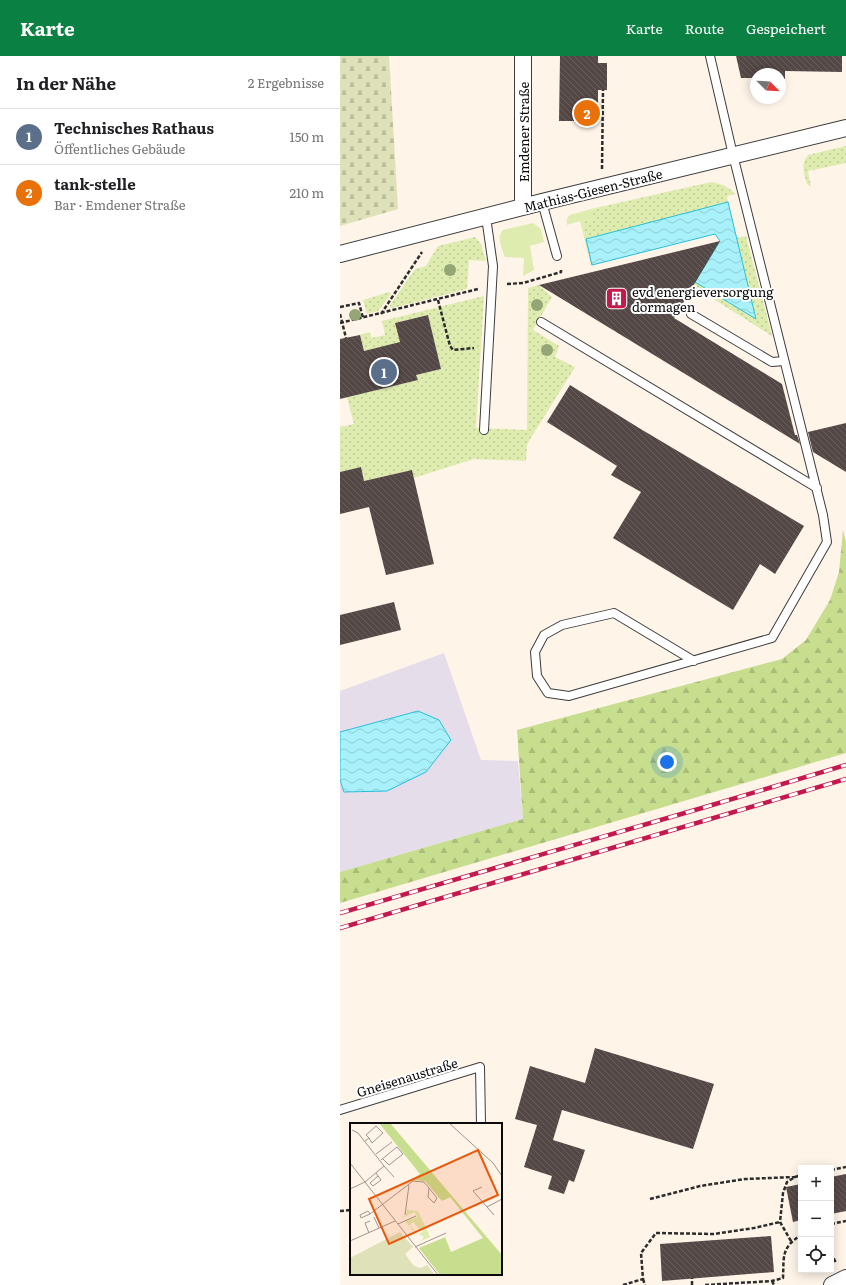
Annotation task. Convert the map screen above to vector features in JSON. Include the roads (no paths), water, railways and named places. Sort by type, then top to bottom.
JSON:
[{"type":"street","name":"Emdener Straße","points":[[523,56],[523,207]]},
{"type":"street","name":"Mathias-Giesen-Straße","points":[[340,254],[602,187],[846,128]]},
{"type":"street","points":[[832,1285],[846,1278]]},
{"type":"lane","points":[[694,661],[614,613],[562,625],[544,635],[536,652],[537,676],[548,693],[570,696],[694,661],[772,638],[827,542],[823,515],[733,155],[710,56]]},
{"type":"lane","points":[[542,202],[556,256]]},
{"type":"lane","points":[[484,430],[493,266],[486,217]]},
{"type":"lane","points":[[691,314],[772,362],[784,361]]},
{"type":"lane","points":[[541,322],[816,488]]},
{"type":"lane","name":"Gneisenaustraße","points":[[340,1110],[480,1067],[480,1123]]},
{"type":"water","points":[[728,202],[756,319],[695,282],[720,241],[715,234],[592,265],[586,239]]},
{"type":"water","points":[[418,711],[439,720],[451,740],[426,772],[387,791],[344,792],[340,780],[340,732]]},
{"type":"railway","points":[[340,913],[846,765]]},
{"type":"railway","points":[[340,928],[846,779]]},
{"type":"place","name":"tank-stelle","points":[[587,113]]},
{"type":"place","name":"evd energieversorgung dormagen","points":[[616,298]]},
{"type":"place","name":"Technisches Rathaus","points":[[384,372]]}]
